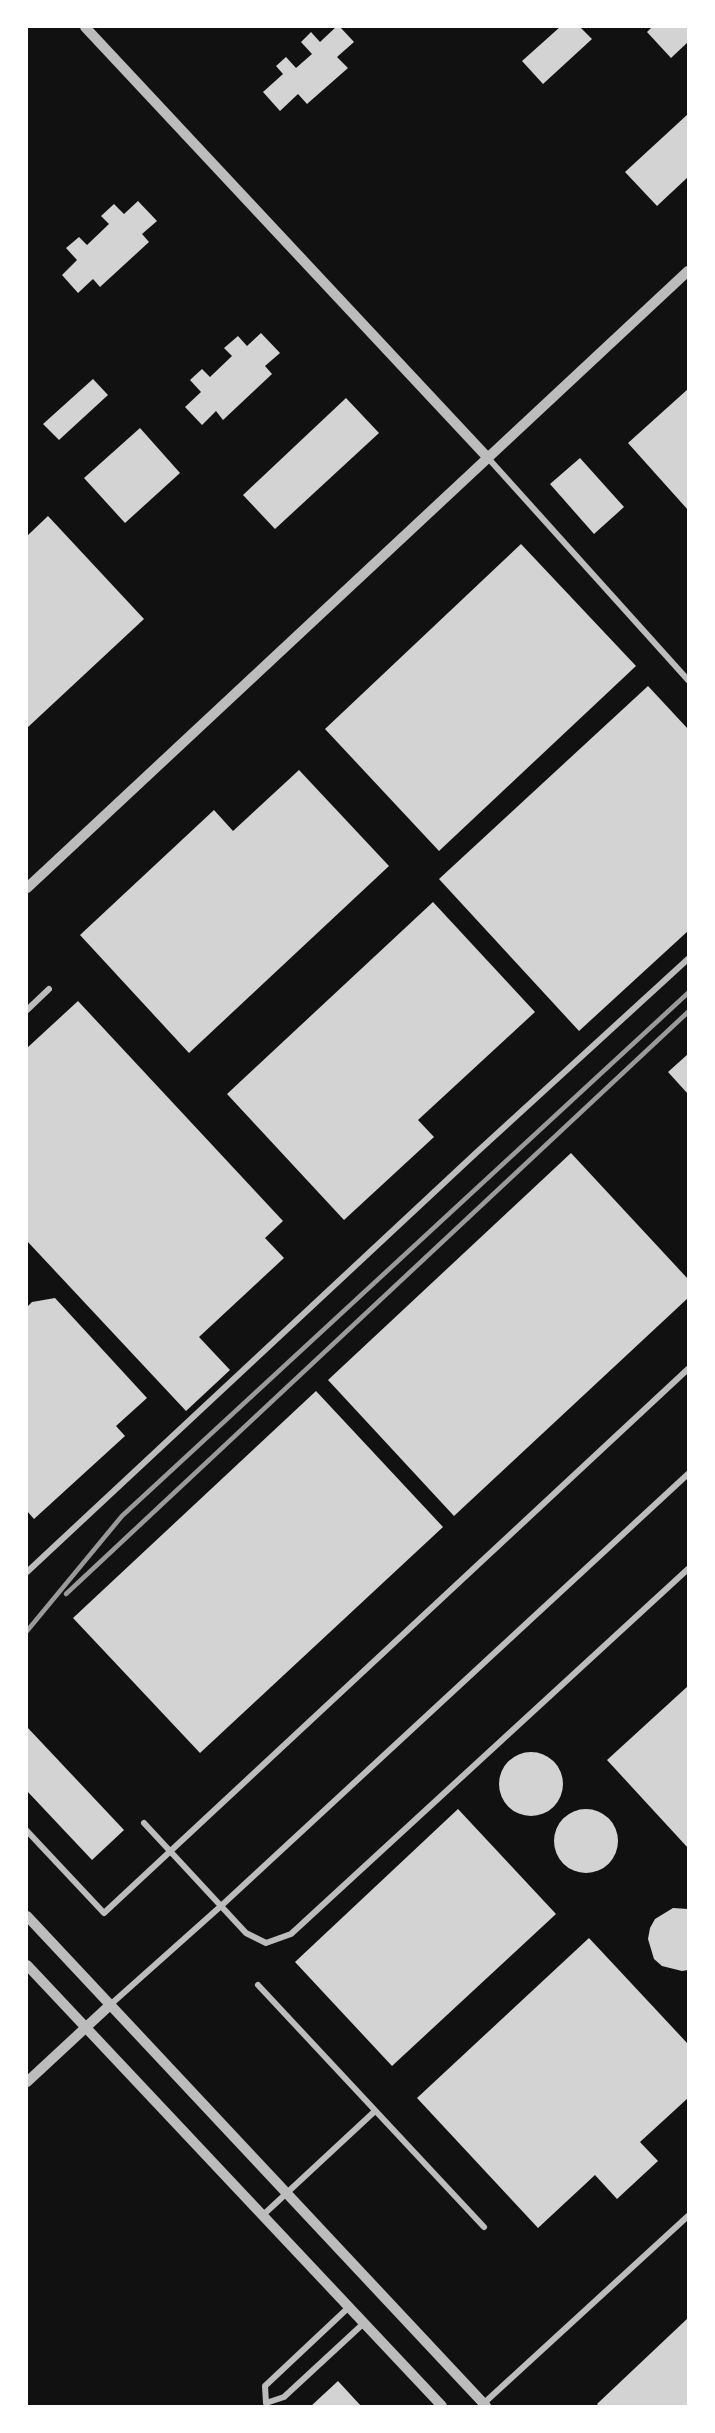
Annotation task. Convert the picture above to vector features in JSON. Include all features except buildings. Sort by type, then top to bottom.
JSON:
[{"type":"street","points":[[85,27],[488,458],[688,680]]},
{"type":"street","points":[[27,888],[688,271]]},
{"type":"street","points":[[27,1572],[476,1153],[688,959]]},
{"type":"street","points":[[27,1010],[49,989]]},
{"type":"street","points":[[27,1831],[104,1913],[688,1368]]},
{"type":"street","points":[[27,2082],[688,1474]]},
{"type":"street","points":[[144,1823],[246,1933],[266,1942],[291,1934],[688,1569]]},
{"type":"street","points":[[27,1916],[484,2405],[688,2216]]},
{"type":"street","points":[[27,1965],[442,2406]]},
{"type":"street","points":[[258,1985],[484,2228]]},
{"type":"street","points":[[262,2216],[375,2111]]},
{"type":"street","points":[[349,2307],[265,2386],[266,2405],[284,2397],[364,2323]]},
{"type":"railway","points":[[27,1631],[122,1516],[688,993]]},
{"type":"railway","points":[[66,1594],[688,1012]]}]
